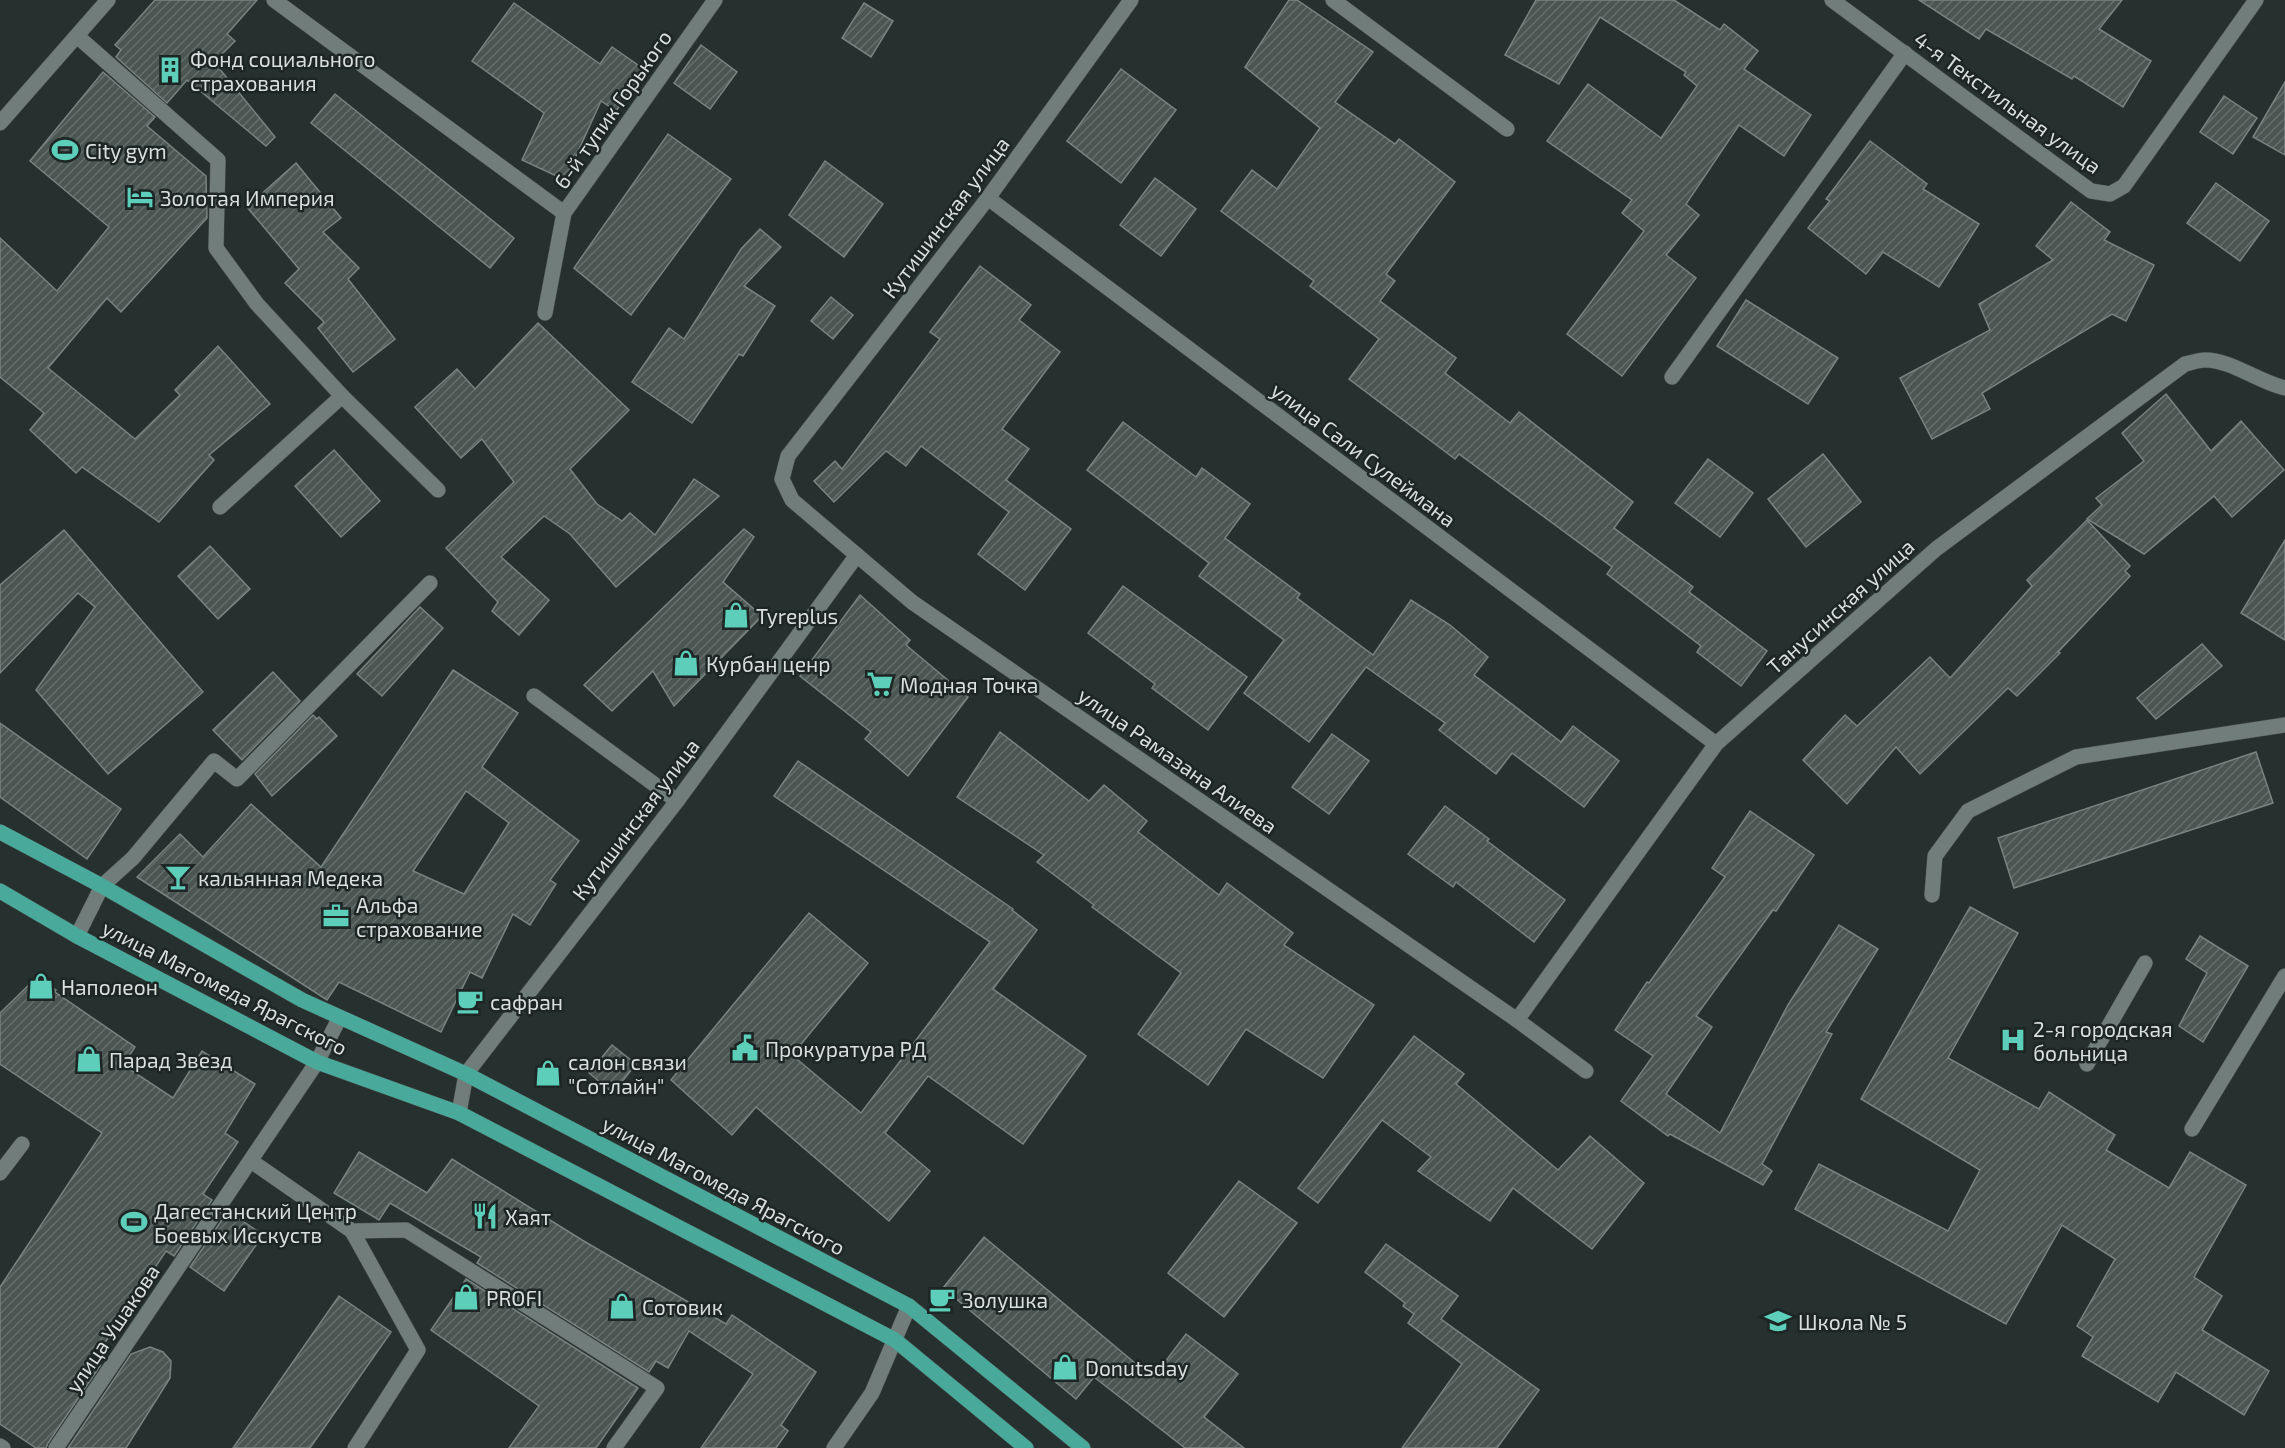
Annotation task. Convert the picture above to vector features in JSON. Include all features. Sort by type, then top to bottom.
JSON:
[{"type":"main road","name":"улица Магомеда Ярагского","points":[[0,832],[102,886],[302,1000],[339,1019],[466,1074],[909,1306],[1083,1448]]},
{"type":"main road","name":"улица Магомеда Ярагского","points":[[0,891],[77,936],[317,1062],[459,1113],[895,1340],[1026,1448]]},
{"type":"street","points":[[0,123],[108,0]]},
{"type":"street","points":[[274,0],[564,213],[545,313]]},
{"type":"street","name":"6-й тупик Горького","points":[[564,213],[715,0]]},
{"type":"street","name":"Кутишинская улица","points":[[788,456],[988,198],[1131,0]]},
{"type":"street","points":[[1333,0],[1507,129]]},
{"type":"street","name":"4-я Текстильная улица","points":[[1832,0],[2091,191],[2110,194],[2124,186],[2256,0]]},
{"type":"street","points":[[77,36],[218,160],[216,248],[257,304],[342,396],[438,490]]},
{"type":"street","points":[[1672,377],[1905,53]]},
{"type":"street","name":"улица Сали Сулеймана","points":[[988,198],[1716,744]]},
{"type":"street","name":"Танусинская улица","points":[[1516,1020],[1716,744],[1935,549],[2186,364],[2203,359],[2222,363],[2272,385],[2285,387]]},
{"type":"street","points":[[220,507],[342,396]]},
{"type":"street","name":"улица Рамазана Алиева","points":[[788,456],[782,479],[792,500],[912,602],[1516,1020],[1586,1071]]},
{"type":"street","name":"Кутишинская улица","points":[[459,1113],[466,1074],[677,801],[857,555]]},
{"type":"street","points":[[77,936],[102,886],[133,858],[214,761],[237,779],[430,584]]},
{"type":"street","points":[[534,696],[677,801]]},
{"type":"street","points":[[1932,895],[1935,856],[1968,811],[2076,758],[2285,725]]},
{"type":"street","points":[[2087,1064],[2145,963]]},
{"type":"street","points":[[2192,1129],[2285,976]]},
{"type":"street","name":"улица Ушакова","points":[[56,1448],[317,1062],[339,1019]]},
{"type":"street","points":[[0,1173],[22,1144]]},
{"type":"street","points":[[251,1161],[352,1231],[418,1350],[355,1448]]},
{"type":"street","points":[[352,1231],[406,1230],[657,1388],[614,1448]]},
{"type":"street","points":[[834,1448],[872,1394],[909,1306]]},
{"type":"building","name":"Фонд социального страхования","points":[[155,0],[257,0],[227,34],[235,41],[214,62],[275,137],[266,146],[187,80],[167,103],[116,57],[121,50],[115,45]]},
{"type":"building","points":[[1289,0],[1297,0],[1373,52],[1335,102],[1395,144],[1399,139],[1455,182],[1386,274],[1395,281],[1380,301],[1456,358],[1445,373],[1510,423],[1519,412],[1633,502],[1614,528],[1693,587],[1689,592],[1767,651],[1741,686],[1697,652],[1701,646],[1607,574],[1612,567],[1459,454],[1455,459],[1349,379],[1379,339],[1310,286],[1314,281],[1221,211],[1252,170],[1277,189],[1320,128],[1245,67]]},
{"type":"building","points":[[1536,0],[1674,0],[1720,30],[1724,24],[1758,51],[1744,69],[1811,115],[1784,156],[1739,125],[1686,204],[1699,215],[1666,255],[1696,278],[1622,376],[1567,334],[1644,231],[1622,213],[1632,200],[1547,141],[1588,84],[1661,138],[1697,86],[1684,75],[1686,72],[1600,17],[1559,84],[1505,55]]},
{"type":"building","points":[[1919,0],[2122,0],[2099,29],[2151,61],[2123,107],[2074,76],[2072,79],[1986,29],[1979,39]]},
{"type":"building","points":[[514,3],[600,64],[612,47],[645,70],[616,111],[601,101],[565,180],[522,160],[544,113],[472,61]]},
{"type":"building","points":[[864,3],[893,21],[871,57],[842,38]]},
{"type":"building","points":[[701,45],[737,72],[710,109],[674,83]]},
{"type":"building","points":[[1121,69],[1176,110],[1121,183],[1067,141]]},
{"type":"building","points":[[103,72],[155,117],[147,126],[206,176],[207,218],[121,312],[107,298],[48,368],[135,439],[180,395],[175,390],[218,346],[270,404],[209,455],[214,460],[159,522],[82,467],[76,473],[30,430],[44,413],[0,377],[0,238],[57,291],[109,227],[30,161]]},
{"type":"building","points":[[2285,82],[2285,155],[2253,137]]},
{"type":"building","points":[[335,94],[514,238],[490,268],[311,123]]},
{"type":"building","points":[[2224,96],[2257,118],[2233,154],[2200,132]]},
{"type":"building","points":[[668,134],[731,179],[631,315],[574,268]]},
{"type":"building","points":[[1870,141],[1927,184],[1923,189],[1979,224],[1939,287],[1883,252],[1866,274],[1808,228],[1830,201],[1826,199]]},
{"type":"building","points":[[825,161],[883,204],[844,257],[789,215]]},
{"type":"building","points":[[296,163],[341,218],[323,232],[359,268],[348,279],[395,339],[353,372],[318,328],[324,322],[285,283],[299,269],[247,207]]},
{"type":"building","points":[[1155,178],[1196,209],[1161,256],[1120,225]]},
{"type":"building","points":[[2216,183],[2269,221],[2240,261],[2187,223]]},
{"type":"building","points":[[2071,202],[2110,232],[2104,240],[2154,265],[2126,321],[2112,314],[1982,393],[1990,409],[1932,439],[1900,378],[1990,330],[1979,304],[2053,260],[2036,246]]},
{"type":"building","points":[[760,229],[781,247],[744,286],[775,306],[743,356],[739,354],[692,423],[632,382],[669,328],[684,339],[741,249]]},
{"type":"building","points":[[980,266],[1031,305],[1019,320],[1060,352],[1002,429],[1029,449],[1006,480],[1071,529],[1025,590],[978,554],[1009,512],[921,446],[906,466],[886,451],[834,502],[814,481],[835,461],[842,469],[940,339],[930,332]]},
{"type":"building","points":[[831,297],[853,315],[833,339],[811,321]]},
{"type":"building","points":[[1746,300],[1838,358],[1808,404],[1717,346]]},
{"type":"building","points":[[538,323],[629,410],[570,469],[597,504],[622,521],[630,513],[655,535],[694,479],[719,496],[616,587],[570,534],[544,516],[501,557],[549,600],[519,635],[492,611],[498,602],[446,548],[514,482],[482,439],[461,458],[415,407],[457,369],[475,389]]},
{"type":"building","points":[[2166,394],[2211,451],[2241,421],[2284,470],[2232,517],[2214,496],[2144,554],[2087,519],[2102,505],[2096,498],[2144,461],[2122,433]]},
{"type":"building","points":[[1123,422],[1196,477],[1202,468],[1250,504],[1225,538],[1300,594],[1297,598],[1373,655],[1411,600],[1450,625],[1488,657],[1474,675],[1561,742],[1573,726],[1619,761],[1584,807],[1512,753],[1496,774],[1439,730],[1445,723],[1366,667],[1309,742],[1244,693],[1284,640],[1199,576],[1209,563],[1087,470]]},
{"type":"building","points":[[334,450],[380,501],[341,537],[295,486]]},
{"type":"building","points":[[1823,454],[1861,502],[1806,547],[1768,499]]},
{"type":"building","points":[[1708,459],[1753,493],[1720,537],[1675,503]]},
{"type":"building","points":[[2087,520],[2130,566],[2125,571],[2130,576],[2058,652],[2060,653],[2017,696],[2008,688],[1920,774],[1896,747],[1847,804],[1803,760],[1845,715],[1857,726],[1930,657],[1950,678],[2032,586],[2027,580]]},
{"type":"building","points":[[744,529],[754,537],[723,582],[762,616],[674,706],[653,671],[612,711],[584,685]]},
{"type":"building","points":[[64,530],[203,692],[108,774],[36,690],[95,607],[78,593],[0,673],[0,585]]},
{"type":"building","points":[[2285,540],[2285,640],[2241,613]]},
{"type":"building","points":[[210,546],[250,589],[218,619],[178,576]]},
{"type":"building","points":[[1123,586],[1247,677],[1208,730],[1152,688],[1155,684],[1088,633]]},
{"type":"building","points":[[860,595],[910,640],[906,645],[968,697],[908,776],[865,739],[871,732],[800,676]]},
{"type":"building","points":[[420,607],[443,628],[382,696],[357,674]]},
{"type":"building","points":[[2202,644],[2222,666],[2156,719],[2137,698]]},
{"type":"building","points":[[453,670],[518,713],[482,767],[579,841],[550,880],[556,884],[530,925],[513,914],[482,978],[470,972],[441,1032],[339,982],[327,1000],[137,877],[180,834],[203,857],[251,804],[321,867]],"holes":[[[466,791],[509,823],[464,894],[413,871]]]},
{"type":"building","points":[[273,672],[300,701],[242,760],[213,730]]},
{"type":"building","points":[[313,715],[317,719],[319,717],[337,736],[272,796],[255,774]]},
{"type":"building","points":[[0,723],[121,809],[87,859],[0,797]]},
{"type":"building","points":[[1000,732],[1089,801],[1104,785],[1147,821],[1138,832],[1219,895],[1227,883],[1293,933],[1284,945],[1374,1005],[1323,1078],[1246,1029],[1208,1085],[1138,1034],[1181,973],[1092,907],[1094,905],[1037,862],[1044,855],[957,797]]},
{"type":"building","points":[[1332,734],[1369,761],[1329,814],[1292,787]]},
{"type":"building","points":[[2256,752],[2273,803],[2014,888],[1998,838]]},
{"type":"building","points":[[798,761],[1013,909],[1037,930],[993,989],[1086,1056],[1023,1144],[928,1076],[885,1133],[930,1171],[889,1221],[756,1107],[732,1135],[671,1080],[809,913],[868,963],[792,1055],[861,1113],[990,942],[774,796]]},
{"type":"building","points":[[1445,806],[1565,900],[1534,942],[1456,882],[1453,887],[1408,854]]},
{"type":"building","points":[[1750,811],[1814,855],[1776,911],[1773,910],[1696,1016],[1712,1027],[1666,1094],[1720,1133],[1788,1005],[1839,925],[1878,949],[1826,1032],[1832,1034],[1762,1164],[1772,1171],[1763,1185],[1670,1134],[1668,1136],[1621,1101],[1653,1056],[1615,1030],[1647,982],[1649,983],[1725,877],[1712,868]]},
{"type":"building","points":[[1970,907],[2018,933],[1948,1058],[2039,1109],[2049,1092],[2115,1135],[2106,1150],[2169,1188],[2190,1152],[2246,1185],[2194,1277],[2222,1296],[2202,1330],[2269,1371],[2244,1415],[2176,1372],[2158,1402],[2082,1356],[2093,1337],[2077,1326],[2115,1259],[2062,1225],[2006,1324],[1795,1209],[1819,1164],[1948,1231],[1980,1170],[1861,1099]]},
{"type":"building","points":[[2200,936],[2248,966],[2203,1042],[2179,1026],[2207,973],[2186,959]]},
{"type":"building","points":[[37,977],[135,1047],[123,1065],[173,1098],[202,1051],[255,1084],[225,1133],[238,1142],[203,1194],[212,1200],[174,1256],[166,1251],[86,1371],[100,1366],[46,1448],[36,1448],[0,1424],[0,1287],[102,1133],[0,1064],[0,1013]]},
{"type":"building","points":[[1414,1036],[1464,1074],[1456,1084],[1558,1170],[1590,1136],[1644,1183],[1592,1249],[1513,1188],[1490,1221],[1418,1171],[1431,1157],[1382,1120],[1318,1203],[1298,1188]]},
{"type":"building","points":[[612,1045],[636,1064],[613,1093],[589,1073]]},
{"type":"building","points":[[359,1152],[427,1193],[452,1159],[582,1240],[726,1324],[732,1315],[816,1372],[781,1425],[788,1431],[776,1448],[701,1448],[753,1374],[689,1331],[668,1368],[656,1361],[649,1372],[477,1263],[481,1257],[390,1203],[379,1220],[334,1193]]},
{"type":"building","points":[[1239,1181],[1297,1223],[1224,1317],[1168,1273]]},
{"type":"building","points":[[228,1211],[263,1235],[224,1291],[190,1267]]},
{"type":"building","points":[[984,1237],[1153,1378],[1186,1334],[1238,1374],[1204,1417],[1244,1448],[1185,1448],[1094,1377],[1076,1399],[943,1288]]},
{"type":"building","points":[[1386,1244],[1458,1296],[1441,1319],[1539,1390],[1497,1448],[1402,1448],[1462,1364],[1408,1323],[1414,1314],[1403,1306],[1405,1303],[1365,1272]]},
{"type":"building","points":[[466,1279],[638,1388],[596,1448],[509,1448],[539,1406],[431,1330]]},
{"type":"building","points":[[339,1296],[391,1332],[310,1448],[233,1448]]},
{"type":"building","points":[[150,1347],[163,1352],[171,1361],[170,1378],[126,1448],[68,1448],[131,1354]]},
{"type":"place","name":"Фонд социального страхования","points":[[170,70]]},
{"type":"place","name":"City gym","points":[[65,150]]},
{"type":"place","name":"Золотая Империя","points":[[140,197]]},
{"type":"place","name":"Tyreplus","points":[[736,615]]},
{"type":"place","name":"Курбан ценр","points":[[686,663]]},
{"type":"place","name":"Модная Точка","points":[[880,684]]},
{"type":"place","name":"кальянная Медека","points":[[178,877]]},
{"type":"place","name":"Альфа страхование","points":[[336,916]]},
{"type":"place","name":"Наполеон","points":[[41,986]]},
{"type":"place","name":"сафран","points":[[470,1001]]},
{"type":"place","name":"2-я городская больница","points":[[2013,1040]]},
{"type":"place","name":"Прокуратура РД","points":[[745,1048]]},
{"type":"place","name":"Парад Звезд","points":[[89,1059]]},
{"type":"place","name":"салон связи \"Сотлайн\"","points":[[548,1073]]},
{"type":"place","name":"Хаят","points":[[485,1216]]},
{"type":"place","name":"Дагестанский Центр Боевых Исскуств","points":[[134,1222]]},
{"type":"place","name":"PROFI","points":[[466,1297]]},
{"type":"place","name":"Золушка","points":[[942,1299]]},
{"type":"place","name":"Сотовик","points":[[622,1306]]},
{"type":"place","name":"Школа № 5","points":[[1778,1321]]},
{"type":"place","name":"Donutsday","points":[[1065,1367]]}]
